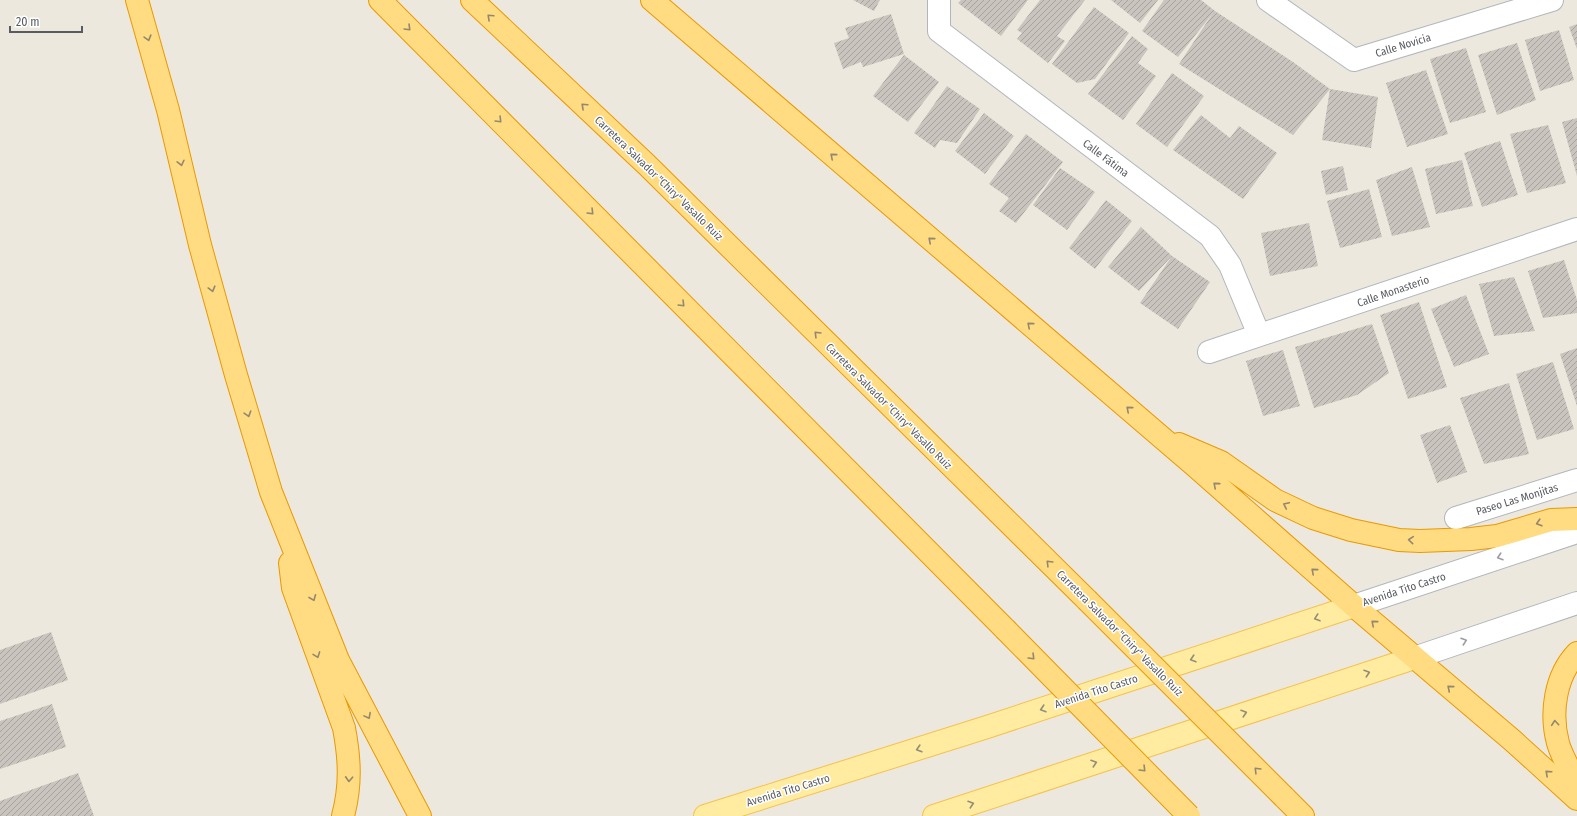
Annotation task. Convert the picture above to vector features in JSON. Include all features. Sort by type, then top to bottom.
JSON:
[{"type":"highway","points":[[137,0],[168,110],[200,245],[236,375],[271,492],[338,660],[420,816]]},
{"type":"highway","points":[[380,0],[1189,816]]},
{"type":"highway","name":"Carretera Salvador \"Chiry\" Vasallo Ruiz","points":[[472,0],[647,165],[1303,816]]},
{"type":"highway","points":[[652,0],[714,55],[1159,435],[1414,658],[1512,740],[1577,799]]},
{"type":"highway","points":[[675,0],[714,55]]},
{"type":"highway","points":[[1159,435],[1221,462],[1275,500],[1313,518],[1352,530],[1399,540],[1420,541],[1471,539],[1497,536],[1551,520],[1577,518]]},
{"type":"highway","points":[[288,536],[292,588],[344,728],[350,772],[349,792],[343,816]]},
{"type":"highway","points":[[1577,652],[1564,671],[1557,689],[1554,707],[1558,745],[1577,786]]},
{"type":"main road","name":"Avenida Tito Castro","points":[[705,816],[987,728],[1354,606]]},
{"type":"main road","points":[[934,816],[1414,658]]},
{"type":"street","name":"Calle Fátima","points":[[939,0],[939,31],[1210,236],[1230,265],[1259,336]]},
{"type":"street","name":"Calle Novicia","points":[[1268,0],[1354,60],[1552,0]]},
{"type":"street","name":"Calle Monasterio","points":[[1209,352],[1577,229]]},
{"type":"street","name":"Paseo Las Monjitas","points":[[1456,518],[1577,480]]},
{"type":"street","name":"Avenida Tito Castro","points":[[1354,606],[1577,532]]},
{"type":"street","points":[[1414,658],[1577,603]]},
{"type":"building","points":[[853,0],[880,0],[874,11]]},
{"type":"building","points":[[961,0],[1028,0],[1001,36],[958,3]]},
{"type":"building","points":[[1040,0],[1085,0],[1057,36],[1065,41],[1048,63],[1017,39],[1022,33],[1017,30]]},
{"type":"building","points":[[1111,0],[1158,0],[1140,23]]},
{"type":"building","points":[[1164,0],[1201,0],[1215,11],[1293,62],[1330,89],[1293,135],[1179,64],[1213,13],[1178,57],[1142,31]]},
{"type":"building","points":[[1094,7],[1129,33],[1095,79],[1077,83],[1052,64]]},
{"type":"building","points":[[891,14],[904,54],[863,67],[861,62],[843,69],[834,43],[849,38],[845,28]]},
{"type":"building","points":[[1577,24],[1577,49],[1569,27]]},
{"type":"building","points":[[1559,30],[1574,80],[1540,91],[1525,40]]},
{"type":"building","points":[[1132,36],[1148,49],[1138,63],[1156,76],[1123,120],[1088,94]]},
{"type":"building","points":[[1517,43],[1536,100],[1497,115],[1478,55]]},
{"type":"building","points":[[1466,48],[1486,112],[1450,123],[1430,59]]},
{"type":"building","points":[[904,55],[939,82],[908,122],[873,96]]},
{"type":"building","points":[[1426,70],[1448,134],[1407,147],[1386,83]]},
{"type":"building","points":[[1172,73],[1204,96],[1167,147],[1136,124]]},
{"type":"building","points":[[947,86],[980,109],[957,143],[940,140],[935,148],[914,133]]},
{"type":"building","points":[[1330,89],[1378,97],[1371,148],[1322,140]]},
{"type":"building","points":[[984,113],[1014,136],[985,174],[955,151]]},
{"type":"building","points":[[1201,115],[1230,138],[1239,126],[1277,153],[1243,199],[1173,150]]},
{"type":"building","points":[[1577,118],[1577,176],[1562,122]]},
{"type":"building","points":[[1548,125],[1566,183],[1527,193],[1510,134]]},
{"type":"building","points":[[1026,134],[1063,162],[1016,223],[999,211],[1009,198],[989,184]]},
{"type":"building","points":[[1500,141],[1518,195],[1482,207],[1464,153]]},
{"type":"building","points":[[1462,160],[1473,206],[1436,214],[1425,169]]},
{"type":"building","points":[[1343,166],[1348,190],[1326,195],[1321,171]]},
{"type":"building","points":[[1412,167],[1430,227],[1392,236],[1376,180]]},
{"type":"building","points":[[1060,168],[1095,192],[1067,230],[1033,205]]},
{"type":"building","points":[[1369,189],[1382,237],[1340,248],[1327,201]]},
{"type":"building","points":[[1106,200],[1132,221],[1095,269],[1069,248]]},
{"type":"building","points":[[1309,223],[1318,266],[1270,276],[1261,233]]},
{"type":"building","points":[[1141,227],[1172,256],[1139,291],[1108,267]]},
{"type":"building","points":[[1172,256],[1210,282],[1178,329],[1140,303]]},
{"type":"building","points":[[1564,260],[1577,300],[1577,313],[1543,318],[1528,271]]},
{"type":"building","points":[[1514,277],[1535,331],[1494,336],[1479,284]]},
{"type":"building","points":[[1466,295],[1489,354],[1454,367],[1431,309]]},
{"type":"building","points":[[1419,302],[1447,387],[1408,399],[1380,315]]},
{"type":"building","points":[[1372,324],[1389,373],[1357,395],[1314,408],[1295,347]]},
{"type":"building","points":[[1577,348],[1577,406],[1560,354]]},
{"type":"building","points":[[1283,350],[1300,406],[1263,416],[1246,361]]},
{"type":"building","points":[[1553,362],[1574,429],[1537,440],[1516,374]]},
{"type":"building","points":[[1509,383],[1529,454],[1484,464],[1460,398]]},
{"type":"building","points":[[1450,425],[1467,472],[1437,483],[1420,435]]},
{"type":"building","points":[[51,632],[68,680],[0,704],[0,650]]},
{"type":"building","points":[[52,704],[66,747],[0,769],[0,721]]},
{"type":"building","points":[[78,773],[94,816],[0,816],[0,801]]}]
